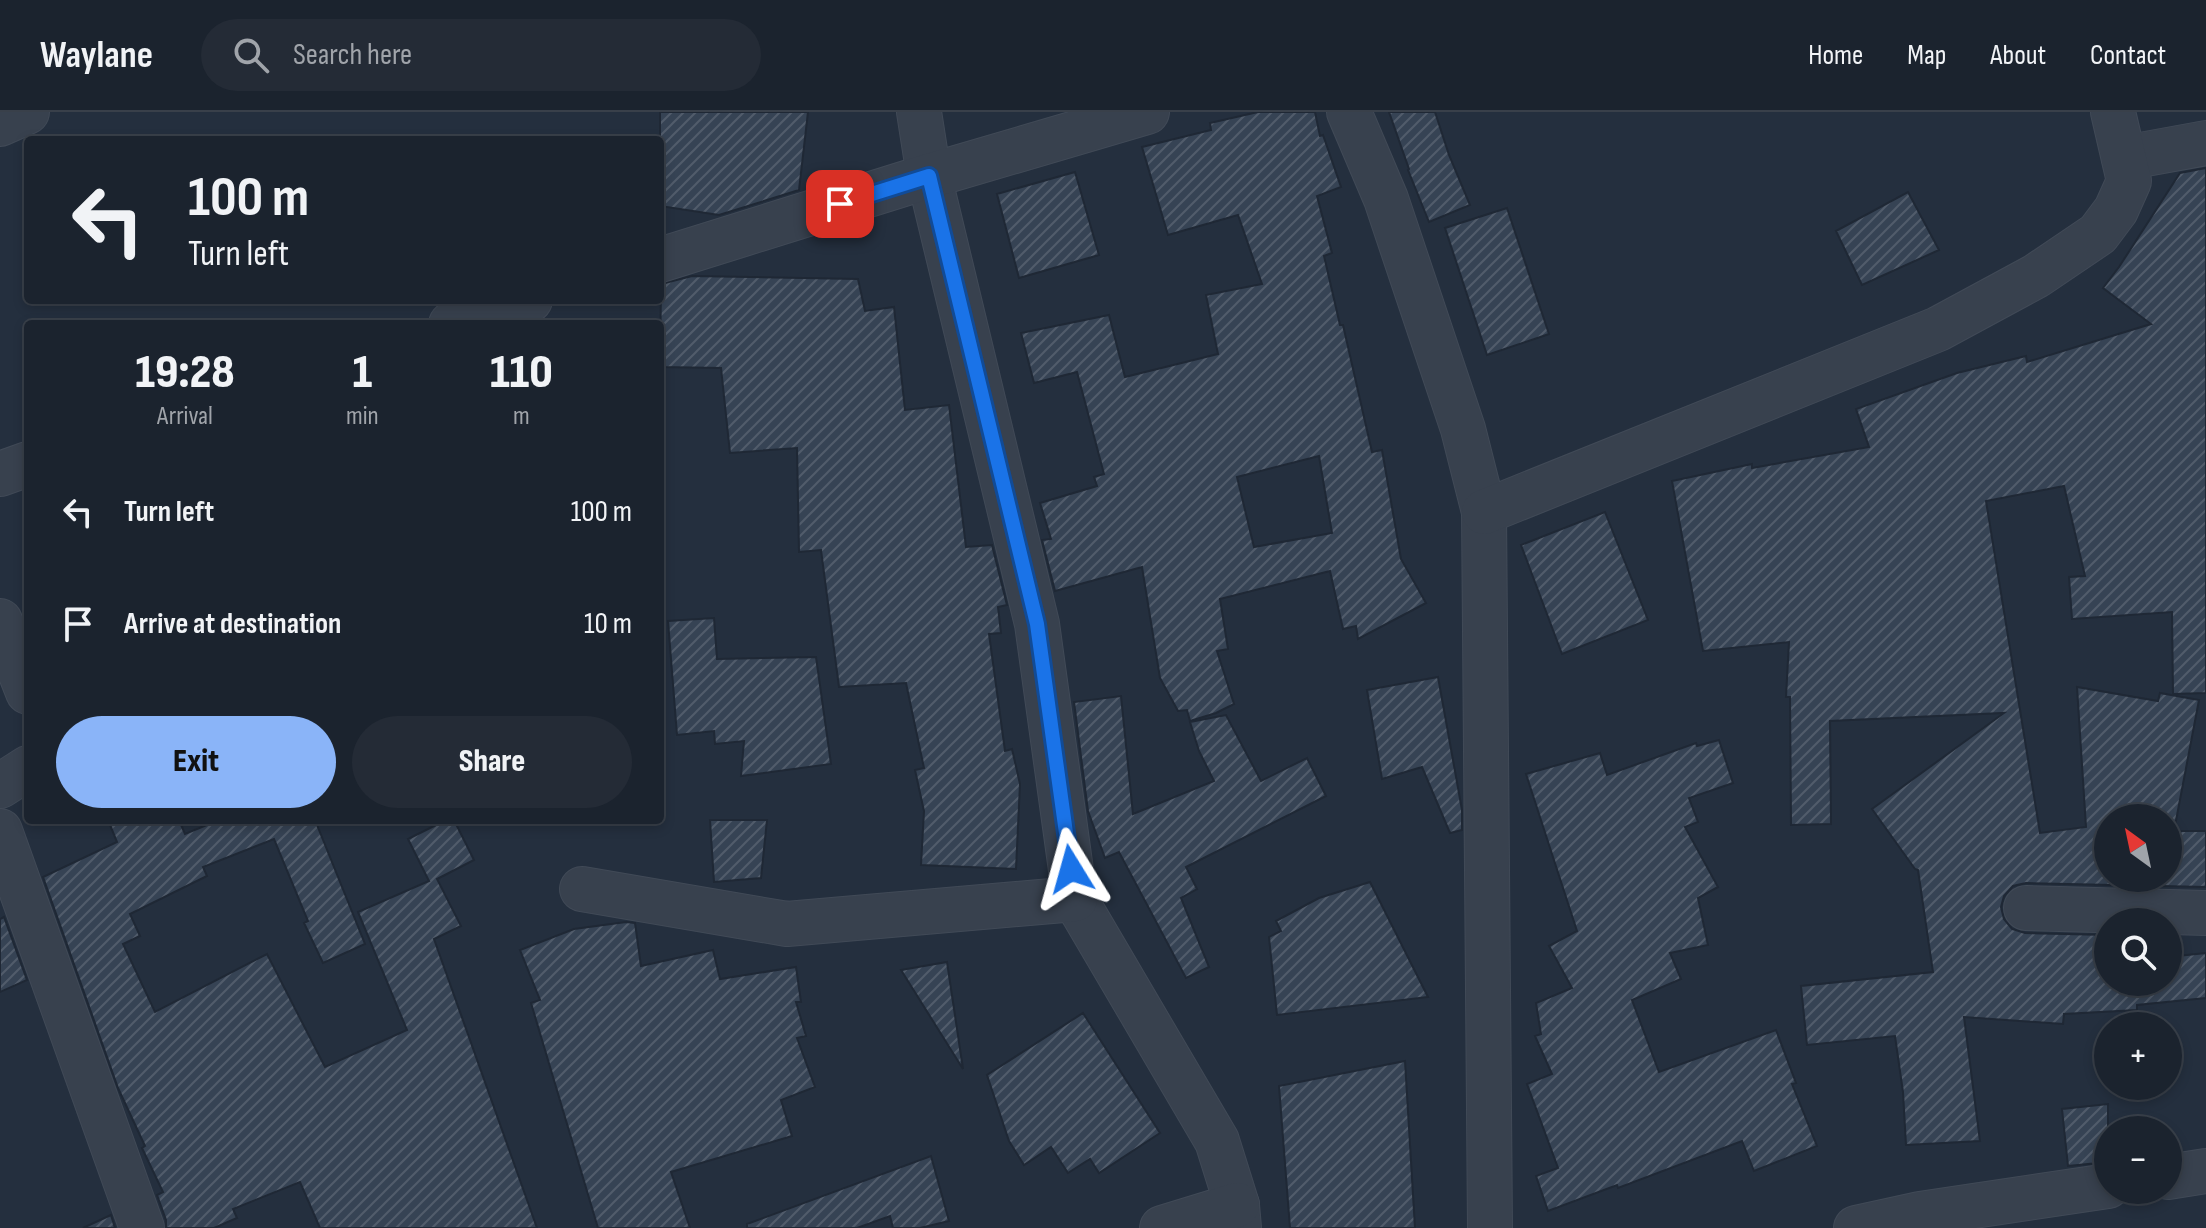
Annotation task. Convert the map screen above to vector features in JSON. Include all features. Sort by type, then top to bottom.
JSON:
[{"type":"street","points":[[0,124],[27,112]]},
{"type":"street","points":[[919,112],[929,176],[1037,624],[1075,899],[1217,1141],[1238,1216],[1162,1228]]},
{"type":"street","points":[[664,259],[1147,112]]},
{"type":"street","points":[[1349,112],[1386,199],[1463,429],[1484,512],[1490,1228]]},
{"type":"street","points":[[1484,512],[1938,329],[2036,276],[2098,234],[2116,210],[2129,181],[2113,112]]},
{"type":"street","points":[[2124,158],[2206,143]]},
{"type":"street","points":[[464,320],[517,304]]},
{"type":"street","points":[[0,474],[24,465]]},
{"type":"street","points":[[0,621],[24,682]]},
{"type":"street","points":[[0,786],[24,771]]},
{"type":"street","points":[[0,831],[142,1228]]},
{"type":"street","points":[[582,889],[787,924],[1075,899]]},
{"type":"street","points":[[2026,908],[2206,913]]},
{"type":"street","points":[[2182,1175],[2206,1171]]},
{"type":"street","points":[[1856,1228],[1920,1214],[2094,1188]]},
{"type":"building","points":[[660,112],[808,112],[799,190],[719,215],[664,207],[664,136],[660,136]]},
{"type":"building","points":[[1258,112],[1315,112],[1320,136],[1323,135],[1341,187],[1317,196],[1332,253],[1324,256],[1372,452],[1382,450],[1401,559],[1426,603],[1358,639],[1356,626],[1343,629],[1330,571],[1220,599],[1228,649],[1217,651],[1234,704],[1190,721],[1187,710],[1178,711],[1160,678],[1142,567],[1055,591],[1042,540],[1051,539],[1040,503],[1097,486],[1094,477],[1104,474],[1077,372],[1034,383],[1021,333],[1109,315],[1125,377],[1218,354],[1206,295],[1262,284],[1238,215],[1168,235],[1142,147],[1211,130],[1210,123]],"holes":[[[1319,456],[1332,533],[1254,547],[1237,477]]]},
{"type":"building","points":[[1389,112],[1435,112],[1470,205],[1429,222]]},
{"type":"building","points":[[2206,168],[2206,693],[2173,694],[2172,612],[2072,619],[2069,577],[2085,576],[2064,486],[1986,501],[2040,833],[2086,827],[2077,687],[2158,701],[2160,693],[2199,700],[2179,804],[2094,804],[2094,885],[2026,883],[2013,886],[2004,896],[2001,907],[2004,919],[2012,929],[2025,933],[2094,935],[2094,996],[2182,996],[2182,956],[2206,953],[2206,998],[2137,1005],[2137,1010],[2064,1014],[2063,1024],[1964,1017],[1980,1141],[1906,1145],[1895,1036],[1807,1045],[1801,986],[1933,972],[1918,870],[1872,809],[2004,713],[1830,721],[1831,824],[1791,825],[1790,697],[1786,697],[1789,642],[1703,651],[1672,481],[1752,464],[1752,468],[1869,447],[1856,409],[1957,373],[2026,356],[2027,362],[2151,324],[2103,288],[2180,173]]},
{"type":"building","points":[[1075,172],[1099,255],[1019,278],[997,194]]},
{"type":"building","points":[[1908,192],[1939,250],[1862,285],[1836,231]]},
{"type":"building","points":[[1507,208],[1549,334],[1487,355],[1445,228]]},
{"type":"building","points":[[692,276],[858,279],[865,311],[894,307],[905,410],[949,405],[966,547],[992,545],[1007,605],[998,607],[1001,633],[989,634],[1005,751],[1012,749],[1020,784],[1016,869],[921,865],[924,811],[915,770],[924,768],[906,683],[839,687],[821,550],[799,552],[797,448],[730,453],[721,368],[664,367],[664,320],[661,320],[664,283]]},
{"type":"building","points":[[1605,512],[1648,620],[1562,654],[1521,545]]},
{"type":"building","points":[[714,618],[717,659],[816,657],[831,764],[741,776],[744,741],[715,744],[714,731],[677,735],[668,621]]},
{"type":"building","points":[[1438,677],[1462,810],[1462,830],[1450,833],[1422,767],[1382,779],[1367,690]]},
{"type":"building","points":[[1121,696],[1133,814],[1214,781],[1199,751],[1190,722],[1226,715],[1261,781],[1307,758],[1326,796],[1186,867],[1197,889],[1181,898],[1209,967],[1186,978],[1119,852],[1105,858],[1088,811],[1074,702]]},
{"type":"building","points":[[1719,740],[1733,783],[1689,798],[1698,822],[1685,827],[1718,887],[1698,898],[1708,945],[1670,953],[1681,979],[1632,1000],[1659,1072],[1776,1030],[1796,1083],[1792,1084],[1817,1146],[1754,1171],[1742,1141],[1548,1211],[1536,1176],[1558,1168],[1527,1084],[1552,1074],[1535,1036],[1541,1034],[1536,1003],[1572,988],[1549,946],[1577,931],[1526,774],[1600,753],[1607,775],[1696,743],[1697,746]]},
{"type":"building","points":[[710,820],[767,820],[761,878],[714,882]]},
{"type":"building","points":[[110,824],[181,824],[185,834],[209,824],[317,824],[365,944],[323,963],[304,923],[308,921],[274,839],[203,867],[207,876],[130,914],[140,936],[123,944],[155,1012],[267,954],[325,1067],[407,1030],[358,912],[429,881],[408,839],[438,824],[456,824],[474,860],[437,879],[461,926],[434,939],[537,1228],[320,1228],[300,1182],[233,1209],[237,1218],[214,1228],[166,1228],[157,1195],[163,1192],[118,1088],[43,877],[117,842]]},
{"type":"building","points":[[2182,831],[2206,831],[2206,887],[2182,886]]},
{"type":"building","points":[[1370,882],[1428,997],[1277,1015],[1269,937],[1281,931],[1276,921],[1319,898]]},
{"type":"building","points":[[4,917],[27,980],[0,992],[0,919]]},
{"type":"building","points":[[635,923],[641,966],[713,950],[720,979],[796,967],[801,1002],[796,1002],[806,1036],[797,1038],[815,1087],[781,1100],[792,1136],[671,1172],[690,1228],[598,1228],[531,1003],[540,1000],[520,950],[574,929]]},
{"type":"building","points":[[947,962],[963,1069],[901,970]]},
{"type":"building","points":[[1083,1013],[1160,1133],[1099,1173],[1090,1159],[1068,1173],[1051,1147],[1024,1165],[1009,1141],[987,1075]]},
{"type":"building","points":[[1405,1061],[1415,1228],[1290,1228],[1279,1086]]},
{"type":"building","points":[[2108,1104],[2108,1116],[2094,1116],[2094,1163],[2068,1166],[2062,1109]]},
{"type":"building","points":[[931,1156],[949,1221],[920,1228],[893,1228],[890,1216],[857,1228],[747,1228],[747,1224]]},
{"type":"building","points":[[111,1215],[115,1228],[83,1228]]},
{"type":"route","points":[[840,204],[929,176],[1037,624],[1071,869]]}]
